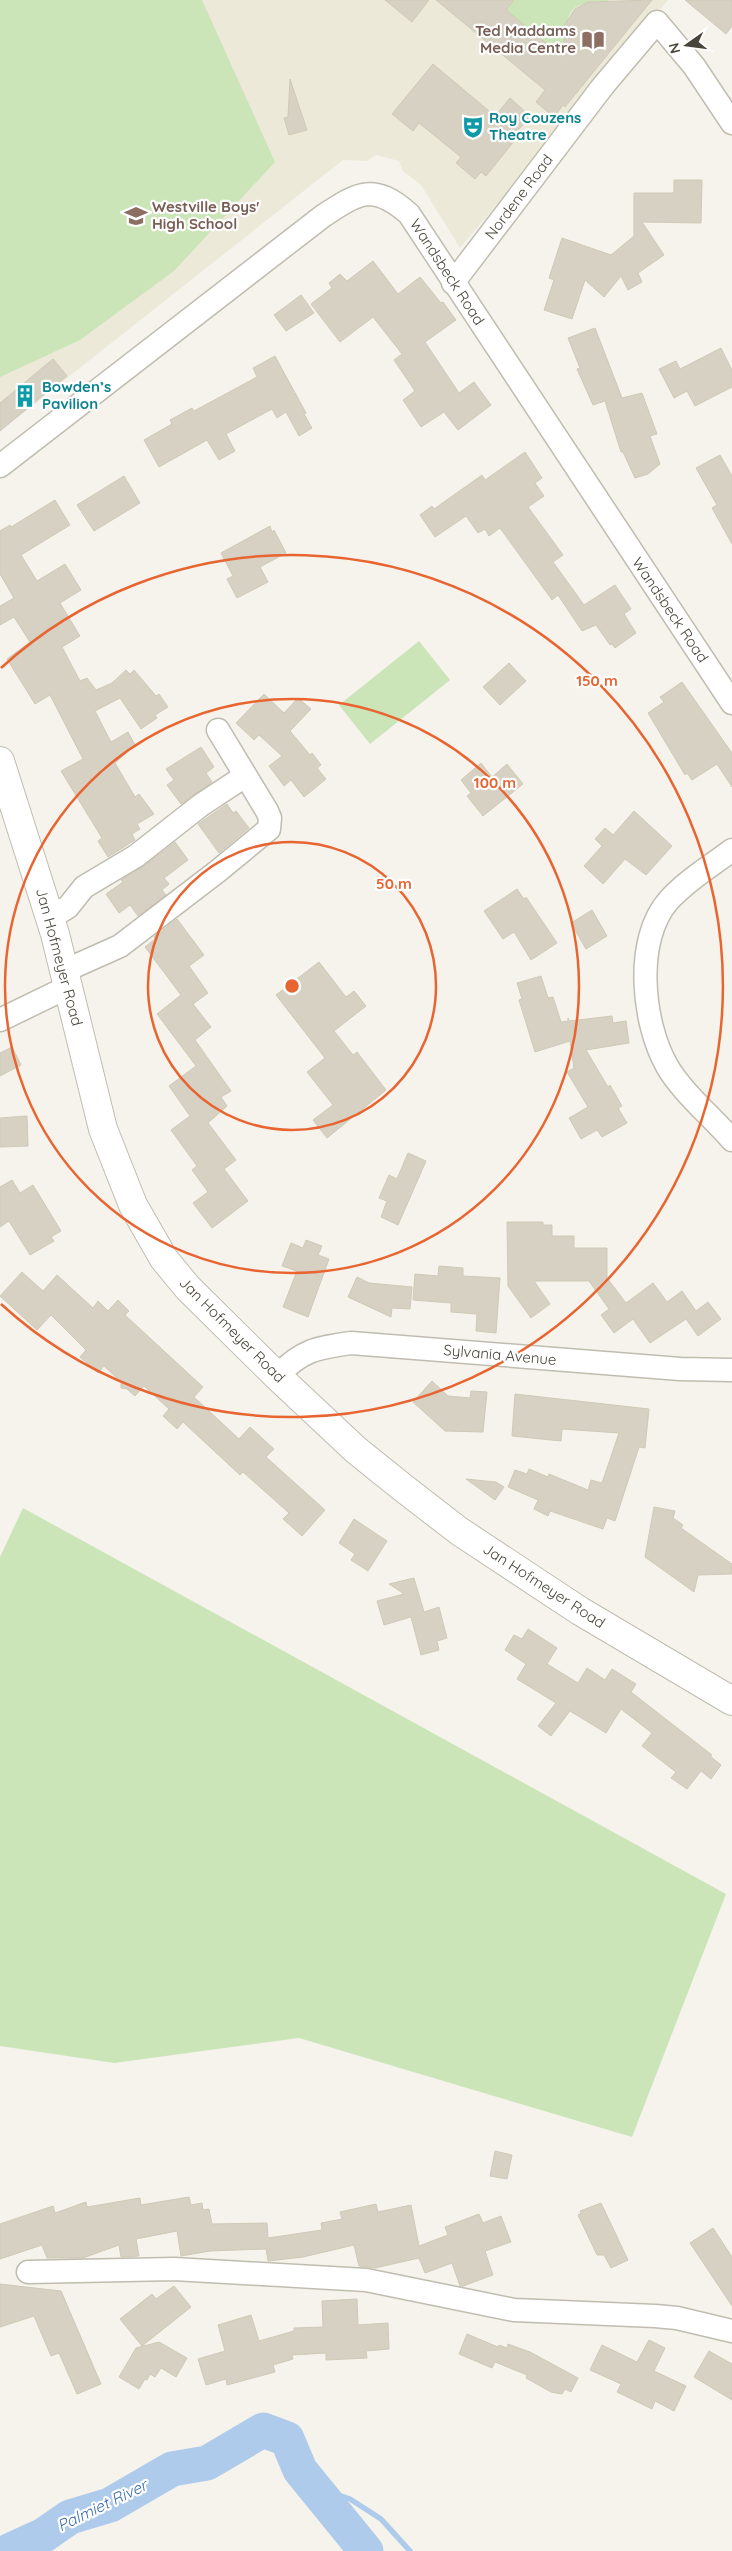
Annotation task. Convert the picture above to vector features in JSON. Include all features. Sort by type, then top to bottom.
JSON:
[{"type":"street","name":"Nordene Road","points":[[453,283],[603,86],[657,22],[694,66],[732,123]]},
{"type":"street","name":"Wandsbeck Road","points":[[0,466],[323,216],[352,198],[375,194],[388,197],[409,214],[732,703]]},
{"type":"street","points":[[0,1020],[120,946],[270,829],[270,818],[218,730]]},
{"type":"street","name":"Jan Hofmeyer Road","points":[[0,761],[50,918],[103,1129],[119,1173],[146,1232],[164,1258],[188,1288],[277,1376],[356,1450],[459,1531],[580,1611],[732,1701]]},
{"type":"street","points":[[50,918],[68,907],[84,887],[136,856],[202,805],[245,776]]},
{"type":"street","points":[[732,850],[684,886],[664,907],[650,930],[646,967],[652,1027],[664,1060],[677,1080],[732,1140]]},
{"type":"street","name":"Sylvania Avenue","points":[[277,1376],[304,1352],[314,1348],[350,1343],[680,1369],[732,1370]]},
{"type":"street","points":[[28,2272],[174,2269],[366,2280],[514,2310],[677,2318],[732,2331]]},
{"type":"shaded area","name":"Westville Boys' High School","points":[[0,0],[668,0],[460,248],[421,185],[403,171],[399,161],[376,155],[367,161],[343,160],[0,431]]},
{"type":"green space","points":[[0,0],[202,0],[275,162],[174,271],[80,340],[0,377]]},
{"type":"green space","points":[[514,0],[609,0],[605,4],[584,4],[572,11],[567,24],[568,45],[560,55],[506,10]]},
{"type":"green space","points":[[419,641],[450,680],[370,744],[339,705]]},
{"type":"green space","points":[[23,1508],[726,1894],[632,2137],[299,2038],[114,2063],[0,2046],[0,1557]]},
{"type":"building","points":[[385,0],[429,0],[412,22]]},
{"type":"building","points":[[436,0],[514,0],[506,10],[563,57],[565,24],[575,9],[588,2],[652,0],[565,107],[563,105],[554,117],[536,102],[545,90]]},
{"type":"building","points":[[685,0],[732,0],[732,26],[726,34]]},
{"type":"building","name":"Roy Couzens Theatre","points":[[433,64],[495,116],[510,98],[530,116],[516,133],[519,135],[486,176],[481,172],[475,179],[456,163],[461,157],[419,123],[413,131],[392,114]]},
{"type":"building","points":[[290,79],[307,130],[289,135],[284,118],[288,117]]},
{"type":"building","points":[[674,180],[702,180],[701,223],[642,222],[664,255],[638,273],[642,282],[628,290],[621,276],[604,297],[585,280],[572,319],[544,310],[554,280],[549,278],[562,238],[611,255],[634,236],[634,193],[674,193]]},
{"type":"building","points":[[373,261],[398,294],[420,277],[441,303],[443,302],[456,320],[425,342],[459,393],[474,382],[491,405],[458,430],[444,412],[421,427],[403,400],[415,391],[394,360],[402,354],[373,317],[340,342],[311,304],[332,288],[329,283],[340,274],[347,281]]},
{"type":"building","points":[[301,295],[314,313],[286,331],[274,315]]},
{"type":"building","points":[[595,328],[622,398],[642,393],[657,434],[650,436],[660,464],[648,474],[635,478],[623,452],[621,452],[605,401],[593,405],[577,369],[580,368],[568,338]]},
{"type":"building","points":[[721,348],[732,370],[732,387],[695,406],[687,391],[674,398],[659,369],[676,361],[680,369]]},
{"type":"building","points":[[275,356],[306,413],[304,414],[312,428],[299,436],[286,412],[277,418],[272,409],[226,434],[235,451],[219,460],[207,440],[159,467],[144,440],[172,424],[170,420],[192,408],[194,411],[257,377],[253,368]]},
{"type":"building","name":"Bowden’s Pavilion","points":[[53,359],[67,376],[0,431],[0,403]]},
{"type":"building","points":[[525,452],[542,478],[535,483],[544,496],[528,507],[563,555],[553,562],[584,605],[615,585],[631,609],[624,614],[636,633],[615,648],[612,644],[610,645],[596,625],[582,631],[558,595],[552,600],[500,528],[489,536],[485,529],[478,533],[466,516],[435,537],[420,515],[432,506],[434,509],[482,475],[485,480]]},
{"type":"building","points":[[720,455],[732,476],[732,544],[712,508],[717,505],[696,468]]},
{"type":"building","points":[[124,476],[140,503],[94,531],[77,505]]},
{"type":"building","points":[[55,500],[70,525],[21,555],[37,581],[65,564],[81,590],[60,603],[80,636],[62,647],[80,681],[87,678],[96,690],[112,683],[126,670],[130,674],[134,670],[156,696],[159,694],[168,707],[155,715],[157,718],[141,729],[120,698],[95,711],[111,742],[128,732],[135,745],[115,763],[135,797],[139,794],[154,814],[137,824],[140,829],[132,834],[135,840],[108,857],[98,841],[102,838],[61,771],[83,759],[50,695],[35,704],[7,659],[30,642],[14,617],[0,625],[0,606],[14,598],[0,574],[0,531],[10,525],[11,527]]},
{"type":"building","points":[[270,526],[286,553],[260,567],[268,582],[237,598],[227,579],[233,576],[221,553]]},
{"type":"building","points":[[509,663],[526,681],[500,705],[483,687]]},
{"type":"building","points":[[682,682],[732,753],[732,787],[717,764],[692,780],[687,773],[685,775],[648,713],[664,702],[660,697]]},
{"type":"building","points":[[264,694],[284,713],[298,698],[311,709],[290,731],[321,765],[317,768],[326,779],[304,797],[291,780],[284,786],[269,766],[282,756],[259,735],[254,740],[236,723]]},
{"type":"building","points":[[201,747],[214,767],[206,773],[212,782],[181,804],[167,785],[174,780],[166,769]]},
{"type":"building","points":[[481,763],[492,777],[507,764],[523,784],[483,816],[467,796],[471,793],[461,780]]},
{"type":"building","points":[[227,804],[233,813],[236,811],[249,828],[219,853],[198,824]]},
{"type":"building","points":[[634,811],[672,846],[646,875],[625,859],[603,884],[584,866],[602,846],[595,839],[605,828],[613,835]]},
{"type":"building","points":[[175,842],[188,860],[164,878],[169,884],[162,890],[166,895],[138,916],[130,905],[119,913],[106,894],[123,882],[121,880],[144,866]]},
{"type":"building","points":[[517,889],[524,899],[526,897],[557,943],[531,960],[514,932],[503,939],[484,911]]},
{"type":"building","points":[[592,910],[607,936],[586,949],[571,923]]},
{"type":"building","points":[[177,919],[204,955],[189,966],[208,993],[193,1004],[211,1027],[195,1040],[231,1091],[221,1097],[227,1106],[208,1123],[236,1160],[224,1169],[248,1201],[212,1228],[193,1203],[208,1192],[192,1170],[197,1166],[171,1130],[190,1116],[169,1086],[196,1066],[157,1014],[181,995],[145,947],[155,939],[154,937]]},
{"type":"building","points":[[319,962],[346,997],[354,991],[366,1006],[334,1031],[353,1055],[357,1052],[386,1090],[327,1138],[313,1120],[333,1105],[307,1072],[325,1058],[276,995]]},
{"type":"building","points":[[541,976],[548,998],[553,997],[561,1022],[568,1021],[568,1018],[569,1021],[612,1016],[613,1023],[626,1021],[629,1043],[586,1050],[608,1087],[610,1085],[622,1106],[618,1108],[627,1123],[602,1137],[597,1130],[581,1139],[569,1118],[588,1107],[567,1072],[574,1068],[570,1041],[535,1052],[519,1000],[522,999],[517,983]]},
{"type":"building","points":[[12,1047],[21,1065],[0,1076],[0,1053]]},
{"type":"building","points":[[27,1116],[28,1146],[0,1147],[0,1118]]},
{"type":"building","points":[[408,1153],[426,1161],[398,1225],[381,1217],[387,1201],[379,1198],[389,1175],[397,1179]]},
{"type":"building","points":[[12,1180],[20,1193],[33,1185],[61,1231],[51,1237],[54,1241],[30,1255],[9,1221],[0,1227],[0,1187]]},
{"type":"building","points":[[507,1222],[543,1222],[543,1225],[552,1225],[552,1236],[574,1236],[574,1248],[607,1248],[607,1278],[626,1303],[653,1283],[667,1302],[682,1291],[696,1311],[708,1302],[721,1319],[698,1336],[686,1319],[650,1343],[633,1319],[614,1333],[601,1315],[609,1309],[589,1281],[534,1281],[550,1304],[531,1318],[508,1286]]},
{"type":"building","points":[[306,1240],[322,1246],[318,1255],[329,1259],[308,1317],[283,1307],[297,1271],[282,1266],[291,1243],[303,1248]]},
{"type":"building","points":[[439,1266],[463,1268],[463,1276],[500,1278],[496,1333],[476,1331],[477,1314],[451,1312],[451,1303],[413,1300],[415,1274],[438,1276]]},
{"type":"building","points":[[22,1272],[43,1291],[57,1275],[93,1308],[98,1301],[108,1311],[118,1300],[129,1311],[125,1315],[203,1387],[194,1397],[239,1439],[250,1427],[274,1449],[266,1457],[325,1510],[302,1536],[283,1519],[289,1513],[243,1472],[240,1475],[183,1422],[177,1429],[163,1416],[169,1409],[144,1386],[135,1396],[127,1389],[121,1388],[121,1382],[104,1366],[98,1373],[80,1357],[86,1350],[51,1315],[37,1330],[0,1296]]},
{"type":"building","points":[[357,1277],[369,1283],[412,1287],[410,1309],[392,1308],[391,1317],[348,1297]]},
{"type":"building","points":[[432,1381],[448,1396],[470,1398],[471,1391],[487,1392],[483,1432],[445,1431],[413,1402]]},
{"type":"building","points":[[515,1394],[649,1409],[645,1448],[639,1447],[615,1521],[607,1518],[603,1529],[550,1511],[548,1516],[534,1509],[538,1500],[508,1487],[515,1470],[527,1474],[529,1469],[548,1477],[549,1474],[588,1490],[591,1480],[602,1483],[619,1433],[562,1429],[561,1441],[512,1436]]},
{"type":"building","points":[[466,1479],[496,1482],[504,1487],[495,1500]]},
{"type":"building","points":[[654,1507],[675,1511],[673,1518],[683,1525],[681,1528],[732,1564],[732,1574],[698,1575],[694,1592],[645,1557]]},
{"type":"building","points":[[354,1519],[387,1541],[368,1571],[351,1560],[355,1554],[339,1543]]},
{"type":"building","points":[[414,1578],[424,1612],[439,1607],[447,1638],[437,1641],[439,1650],[421,1655],[411,1617],[384,1625],[377,1601],[404,1594],[389,1584]]},
{"type":"building","points":[[528,1629],[557,1648],[547,1664],[578,1683],[587,1668],[605,1680],[612,1669],[636,1684],[631,1692],[712,1755],[710,1756],[721,1765],[711,1779],[701,1771],[687,1789],[671,1778],[676,1772],[642,1746],[652,1733],[621,1709],[606,1733],[570,1711],[551,1736],[538,1726],[556,1703],[517,1679],[526,1664],[505,1650],[514,1635],[522,1639]]},
{"type":"building","points":[[495,2151],[512,2155],[507,2179],[490,2176]]},
{"type":"building","points":[[189,2197],[191,2205],[202,2203],[203,2210],[209,2209],[212,2224],[267,2223],[268,2238],[322,2230],[321,2223],[342,2219],[340,2212],[376,2204],[378,2212],[411,2205],[419,2246],[448,2235],[445,2227],[479,2214],[483,2223],[501,2216],[511,2242],[485,2251],[493,2275],[463,2286],[460,2286],[452,2263],[425,2273],[419,2258],[375,2268],[359,2266],[354,2245],[303,2257],[268,2261],[266,2249],[210,2251],[181,2256],[177,2231],[136,2239],[139,2256],[121,2257],[119,2245],[83,2258],[47,2258],[42,2245],[0,2259],[0,2224],[53,2206],[55,2213],[86,2202],[87,2207],[140,2198],[141,2205]]},
{"type":"building","points":[[601,2203],[628,2260],[611,2268],[604,2255],[597,2255],[578,2215],[581,2213],[580,2211]]},
{"type":"building","points":[[713,2228],[732,2257],[732,2306],[690,2243]]},
{"type":"building","points":[[0,2284],[61,2291],[101,2384],[77,2394],[59,2353],[51,2356],[34,2316],[0,2327]]},
{"type":"building","points":[[174,2286],[191,2307],[142,2346],[120,2319],[152,2294],[156,2299]]},
{"type":"building","points":[[357,2299],[358,2325],[388,2323],[389,2349],[366,2351],[367,2358],[326,2360],[326,2353],[292,2355],[293,2359],[273,2365],[275,2372],[227,2385],[226,2379],[206,2385],[198,2359],[225,2351],[218,2325],[251,2315],[259,2341],[294,2331],[294,2328],[323,2327],[322,2301]]},
{"type":"building","points":[[467,2334],[498,2347],[499,2345],[507,2348],[508,2344],[530,2352],[578,2378],[571,2392],[565,2389],[562,2394],[551,2392],[526,2378],[527,2375],[495,2362],[492,2368],[459,2354]]},
{"type":"building","points":[[649,2340],[665,2348],[654,2371],[686,2386],[674,2411],[655,2401],[652,2409],[617,2392],[621,2384],[590,2370],[602,2345],[637,2362]]},
{"type":"building","points":[[159,2342],[187,2358],[176,2377],[161,2368],[155,2377],[150,2374],[139,2389],[119,2377],[136,2348]]},
{"type":"building","points":[[709,2351],[732,2364],[732,2400],[694,2377]]},
{"type":"waterway","name":"Palmiet River","points":[[9,2551],[44,2535],[70,2517],[110,2505],[172,2469],[207,2463],[263,2430],[287,2439],[300,2470],[366,2551]]},
{"type":"waterway","points":[[315,2487],[350,2499],[381,2519],[410,2551]]},
{"type":"place","name":"Ted Maddams Media Centre","points":[[593,40]]},
{"type":"place","name":"Roy Couzens Theatre","points":[[473,127]]},
{"type":"place","name":"Westville Boys' High School","points":[[136,216]]},
{"type":"place","name":"Bowden’s Pavilion","points":[[25,396]]}]
